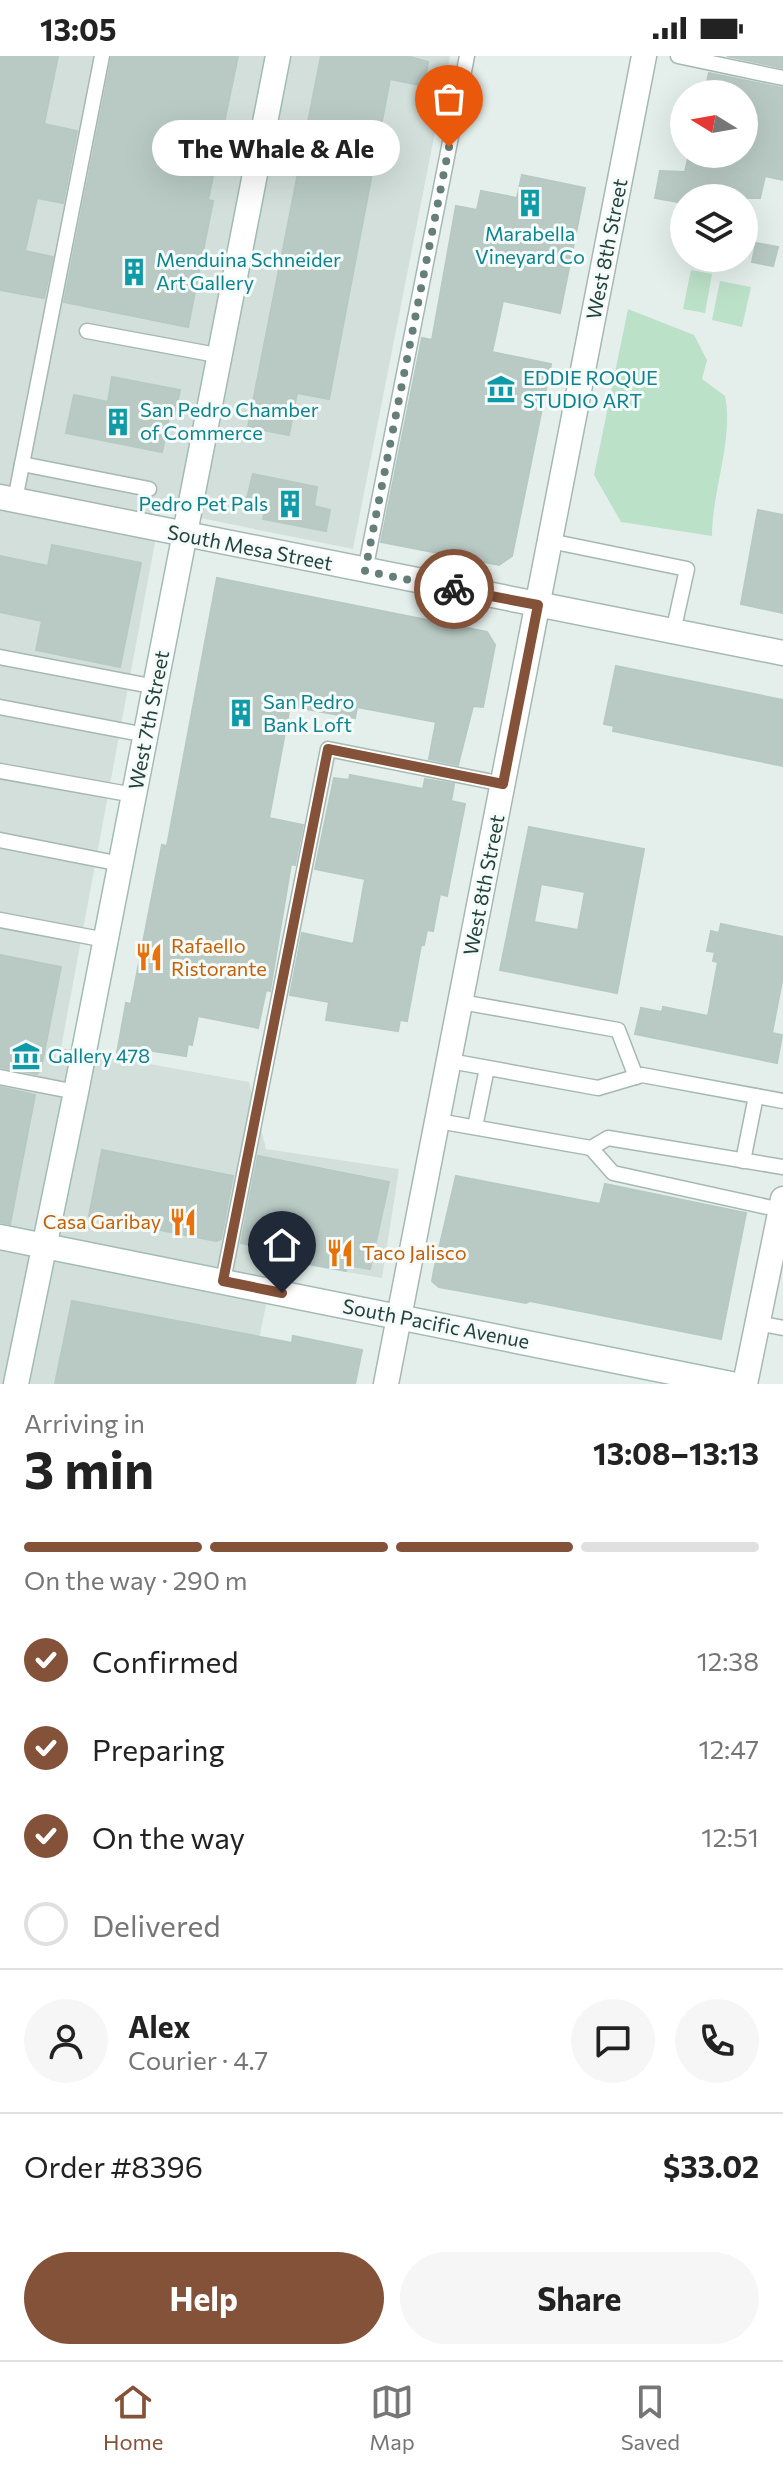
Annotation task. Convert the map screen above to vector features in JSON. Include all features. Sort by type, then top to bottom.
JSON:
[{"type":"street","name":"West 7th Street","points":[[16,1384],[222,356],[278,56]]},
{"type":"street","name":"West 8th Street","points":[[386,1384],[644,56]]},
{"type":"street","name":"South Mesa Street","points":[[8,498],[783,653]]},
{"type":"street","points":[[745,1384],[758,1323],[778,1254],[782,1205]]},
{"type":"street","name":"South Pacific Avenue","points":[[0,1237],[731,1384]]},
{"type":"lane","points":[[8,498],[22,464],[102,56]]},
{"type":"lane","points":[[365,571],[467,56]]},
{"type":"lane","points":[[678,56],[783,78]]},
{"type":"lane","points":[[87,331],[222,356]]},
{"type":"lane","points":[[22,464],[149,489]]},
{"type":"lane","points":[[550,541],[687,569],[673,632]]},
{"type":"lane","points":[[0,657],[156,687]]},
{"type":"lane","points":[[0,707],[146,735]]},
{"type":"lane","points":[[223,1281],[328,749],[503,784]]},
{"type":"lane","points":[[0,771],[134,795]]},
{"type":"lane","points":[[0,840],[121,864]]},
{"type":"lane","points":[[0,920],[106,940]]},
{"type":"lane","points":[[461,1002],[618,1030],[636,1077]]},
{"type":"lane","points":[[450,1061],[598,1088],[636,1077],[783,1101]]},
{"type":"lane","points":[[475,1127],[487,1068]]},
{"type":"lane","points":[[0,1077],[76,1092]]},
{"type":"lane","points":[[743,1161],[756,1096]]},
{"type":"lane","points":[[438,1121],[591,1148],[613,1173],[782,1205]]},
{"type":"lane","points":[[591,1148],[608,1138],[783,1167]]},
{"type":"lane","points":[[758,1323],[783,1328]]},
{"type":"shaded area","points":[[0,56],[450,56],[353,549],[161,510],[61,1048],[249,1082],[266,1149],[399,1169],[382,1278],[275,1260],[250,1384],[0,1384]]},
{"type":"green space","points":[[691,272],[712,274],[705,313],[683,309]]},
{"type":"green space","points":[[720,281],[751,287],[742,327],[712,320]]},
{"type":"green space","points":[[628,309],[694,335],[707,360],[702,379],[725,396],[727,430],[712,536],[621,522],[594,475]]},
{"type":"building","points":[[0,56],[58,56],[44,124],[77,131],[63,203],[37,198],[25,251],[53,257],[44,298],[0,290]]},
{"type":"building","points":[[112,56],[238,56],[208,200],[213,201],[188,327],[64,302]]},
{"type":"building","points":[[321,56],[407,56],[428,62],[424,86],[390,79],[329,399],[297,393],[289,435],[248,427]]},
{"type":"building","points":[[727,56],[783,56],[783,68]]},
{"type":"building","points":[[709,73],[744,80],[707,80]]},
{"type":"building","points":[[758,83],[783,88],[783,180],[765,176],[760,198],[758,184],[670,184],[670,201],[655,198],[660,171],[685,172],[686,168],[758,168]]},
{"type":"building","points":[[522,175],[585,188],[560,313],[503,301],[492,352],[551,364],[512,556],[499,565],[381,542],[422,338],[432,340],[456,206],[477,210],[481,191],[517,198]]},
{"type":"building","points":[[758,243],[778,247],[773,266],[758,263]]},
{"type":"building","name":"San Pedro Chamber of Commerce","points":[[112,377],[180,390],[175,413],[170,412],[162,452],[66,433],[74,395],[108,402]]},
{"type":"building","name":"Pedro Pet Pals","points":[[253,474],[317,487],[314,506],[330,510],[326,531],[263,519],[267,502],[247,498]]},
{"type":"building","points":[[758,510],[783,515],[783,613],[741,604]]},
{"type":"building","points":[[52,545],[141,563],[120,667],[36,650],[42,621],[0,612],[0,556],[48,566]]},
{"type":"building","name":"San Pedro Bank Loft","points":[[217,578],[487,632],[495,645],[483,707],[473,706],[458,765],[429,759],[436,722],[357,707],[355,718],[290,706],[269,818],[303,825],[295,865],[291,864],[270,991],[266,990],[258,1028],[198,1016],[192,1045],[188,1044],[186,1056],[147,1050],[145,1059],[117,1053],[126,1003],[131,1004],[162,845],[167,846]]},
{"type":"building","points":[[616,666],[783,700],[783,766],[613,731],[614,726],[604,724]]},
{"type":"building","points":[[350,775],[423,789],[425,779],[454,784],[451,801],[465,804],[447,896],[440,894],[433,931],[427,930],[424,945],[421,945],[407,1021],[400,1020],[398,1031],[326,1020],[329,1002],[290,995],[302,933],[353,944],[354,941],[365,879],[315,869],[334,778],[349,780]]},
{"type":"building","points":[[529,827],[644,849],[617,993],[500,970]],"holes":[[[541,884],[585,892],[578,930],[534,922]]]},
{"type":"building","points":[[721,924],[783,937],[783,976],[772,1033],[782,1035],[777,1063],[635,1034],[641,1008],[662,1012],[663,1007],[708,1016],[718,962],[713,961],[715,952],[707,951],[711,931],[719,933]]},
{"type":"building","points":[[0,955],[61,967],[41,1068],[37,1074],[0,1067]]},
{"type":"building","points":[[0,1087],[35,1095],[10,1224],[0,1222]]},
{"type":"building","points":[[102,1150],[233,1176],[221,1239],[216,1241],[89,1216]]},
{"type":"building","points":[[258,1156],[389,1182],[370,1269],[347,1265],[346,1271],[299,1262],[300,1256],[241,1243]]},
{"type":"building","points":[[456,1176],[600,1204],[605,1184],[746,1213],[721,1339],[530,1301],[526,1303],[439,1287],[432,1281]]},
{"type":"building","points":[[72,1301],[292,1343],[293,1336],[362,1350],[355,1384],[55,1384]]},
{"type":"way so far","points":[[449,147],[365,571],[454,589]]},
{"type":"place","name":"The Whale & Ale","points":[[449,147]]},
{"type":"place","name":"Marabella Vineyard Co","points":[[530,203]]},
{"type":"place","name":"Menduina Schneider Art Gallery","points":[[134,272]]},
{"type":"place","name":"EDDIE ROQUE STUDIO ART","points":[[501,389]]},
{"type":"place","name":"San Pedro Chamber of Commerce","points":[[118,422]]},
{"type":"place","name":"Pedro Pet Pals","points":[[290,504]]},
{"type":"place","name":"San Pedro Bank Loft","points":[[241,713]]},
{"type":"place","name":"Rafaello Ristorante","points":[[149,957]]},
{"type":"place","name":"Gallery 478","points":[[26,1056]]},
{"type":"place","name":"Casa Garibay","points":[[183,1222]]},
{"type":"place","name":"Taco Jalisco","points":[[340,1253]]},
{"type":"route","points":[[282,1293],[223,1281],[328,749],[503,784],[538,605],[454,589]]}]
